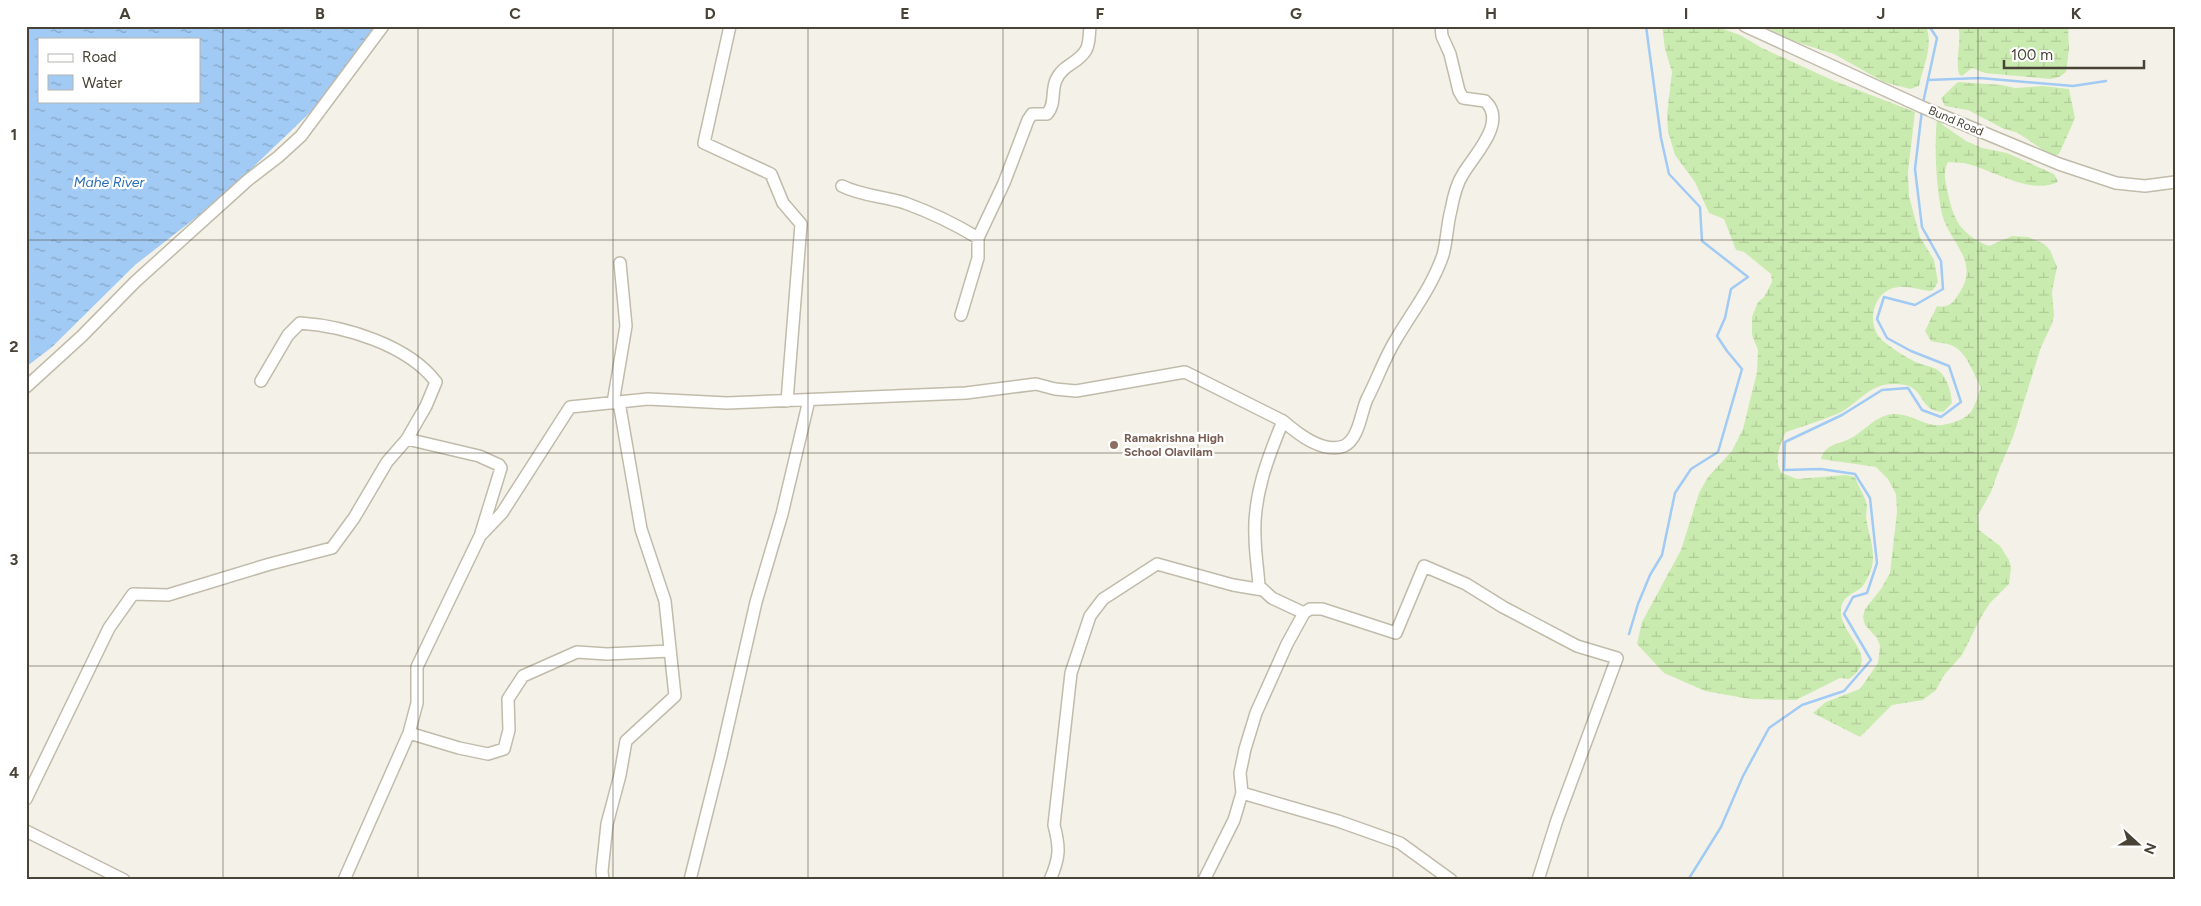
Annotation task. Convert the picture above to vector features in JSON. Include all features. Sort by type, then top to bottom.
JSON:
[{"type":"street","points":[[26,387],[82,336],[136,282],[248,180],[278,157],[300,136],[383,26]]},
{"type":"street","points":[[730,26],[704,143],[771,174],[783,203],[801,224],[787,401]]},
{"type":"street","points":[[961,315],[978,258],[978,238],[1004,183],[1028,120],[1032,114],[1047,114],[1051,110],[1055,83],[1060,71],[1073,63],[1087,48],[1090,26]]},
{"type":"street","points":[[480,536],[502,513],[570,407],[616,402],[648,399],[727,403],[787,401],[966,393],[1036,384],[1055,390],[1076,391],[1185,372],[1283,421],[1304,438],[1334,448],[1346,445],[1354,434],[1364,406],[1394,342],[1426,294],[1443,255],[1451,209],[1462,175],[1483,147],[1493,119],[1492,109],[1485,101],[1468,100],[1463,98],[1459,91],[1450,54],[1442,36],[1441,26]]},
{"type":"street","name":"Bund Road","points":[[1745,26],[1922,107],[2059,164],[2116,183],[2145,186],[2175,182]]},
{"type":"street","points":[[842,186],[854,192],[905,203],[947,221],[978,238]]},
{"type":"street","points":[[603,880],[602,871],[607,824],[620,775],[626,741],[675,696],[664,601],[641,529],[616,402],[626,326],[620,262]]},
{"type":"street","points":[[26,799],[109,628],[133,594],[168,595],[270,564],[332,548],[354,518],[387,462],[407,439],[426,406],[436,382],[416,364],[375,340],[344,330],[300,323],[288,335],[262,381]]},
{"type":"street","points":[[690,880],[722,756],[756,602],[782,514],[809,400]]},
{"type":"street","points":[[1283,421],[1269,454],[1261,482],[1257,508],[1254,535],[1259,586],[1272,598],[1304,613]]},
{"type":"street","points":[[344,880],[409,733],[417,704],[417,667],[480,536],[501,468],[496,462],[479,456],[407,439]]},
{"type":"street","points":[[1050,880],[1056,867],[1060,845],[1054,825],[1071,673],[1090,616],[1103,599],[1156,564],[1233,585],[1263,590]]},
{"type":"street","points":[[1204,880],[1234,820],[1242,793],[1240,773],[1243,757],[1256,713],[1287,644],[1304,613],[1310,609],[1322,609],[1396,633],[1424,566],[1466,584],[1503,607],[1577,646],[1617,658],[1563,804],[1538,880]]},
{"type":"street","points":[[409,733],[459,748],[488,754],[504,749],[508,730],[508,699],[523,676],[577,652],[607,654],[670,651]]},
{"type":"street","points":[[1242,793],[1338,821],[1400,843],[1451,880]]},
{"type":"street","points":[[26,831],[124,880]]},
{"type":"green space","points":[[1662,26],[1715,26],[1740,35],[1762,48],[1832,80],[1915,112],[1908,172],[1909,196],[1920,237],[1934,260],[1938,282],[1933,290],[1930,291],[1899,287],[1890,289],[1883,294],[1874,308],[1874,325],[1882,340],[1899,353],[1940,372],[1948,384],[1952,403],[1943,412],[1935,411],[1911,387],[1893,384],[1883,385],[1867,393],[1837,414],[1786,432],[1778,459],[1779,469],[1782,473],[1797,479],[1846,475],[1855,477],[1867,505],[1866,517],[1873,555],[1871,570],[1864,584],[1846,598],[1841,609],[1842,619],[1846,628],[1861,653],[1862,662],[1858,670],[1849,679],[1840,678],[1796,700],[1750,699],[1705,691],[1664,673],[1637,644],[1642,622],[1681,550],[1699,493],[1708,477],[1732,451],[1743,429],[1757,372],[1758,350],[1752,335],[1752,317],[1758,302],[1764,297],[1772,282],[1771,274],[1744,252],[1736,250],[1724,219],[1709,213],[1695,182],[1675,155],[1668,131],[1667,115],[1672,72],[1665,49]]},
{"type":"green space","points":[[1764,26],[1926,26],[1929,41],[1919,86],[1910,89],[1884,82],[1834,54],[1793,41]]},
{"type":"green space","points":[[1958,26],[2068,26],[2069,49],[2066,72],[2059,77],[2051,79],[1985,73],[1972,68],[1962,76],[1959,74],[1958,68]]},
{"type":"green space","points":[[1958,82],[2002,85],[2015,88],[2043,86],[2069,89],[2075,118],[2058,155],[2049,154],[2018,133],[2002,128],[1968,110],[1945,106],[1941,98]]},
{"type":"green space","points":[[1937,118],[1943,125],[1966,141],[1982,148],[2007,153],[2054,174],[2058,182],[2036,186],[2024,184],[1966,163],[1948,162],[1945,169],[1949,199],[1955,217],[1971,236],[1989,246],[2012,236],[2028,237],[2044,244],[2050,250],[2057,267],[2052,292],[2054,316],[2041,347],[2013,437],[1991,492],[1978,515],[1979,530],[2000,546],[2009,560],[2011,568],[2009,584],[1990,603],[1962,655],[1944,675],[1936,690],[1923,700],[1892,705],[1860,737],[1813,713],[1826,702],[1860,689],[1878,663],[1880,646],[1877,638],[1865,625],[1863,617],[1865,609],[1881,589],[1890,573],[1897,512],[1896,494],[1888,479],[1876,467],[1821,459],[1828,448],[1853,437],[1874,421],[1886,415],[1904,415],[1934,425],[1958,421],[1967,416],[1972,410],[1981,388],[1964,355],[1955,347],[1931,341],[1925,331],[1937,306],[1947,306],[1956,298],[1964,283],[1967,272],[1962,253],[1942,214],[1936,166]]},
{"type":"water","name":"Mahe River","points":[[26,26],[375,26],[319,104],[221,198],[135,265],[52,347],[26,367]]},
{"type":"waterway","points":[[1629,634],[1638,604],[1650,575],[1662,555],[1675,493],[1691,469],[1718,452],[1742,369],[1717,336],[1725,318],[1731,289],[1748,277],[1702,241],[1700,207],[1669,174],[1661,138],[1646,26]]},
{"type":"waterway","points":[[1923,103],[1937,38],[1929,26]]},
{"type":"waterway","points":[[1928,80],[1980,78],[2073,86],[2106,81]]},
{"type":"waterway","points":[[1688,880],[1721,827],[1743,776],[1769,728],[1802,705],[1844,691],[1871,660],[1844,614],[1853,597],[1867,593],[1877,563],[1870,498],[1855,474],[1821,469],[1784,470],[1785,442],[1842,415],[1882,390],[1908,388],[1922,410],[1941,417],[1961,402],[1949,366],[1911,351],[1887,338],[1877,319],[1884,297],[1915,305],[1943,289],[1941,261],[1922,227],[1915,169],[1922,110]]},
{"type":"place","name":"Ramakrishna High School Olavilam","points":[[1114,445]]}]
